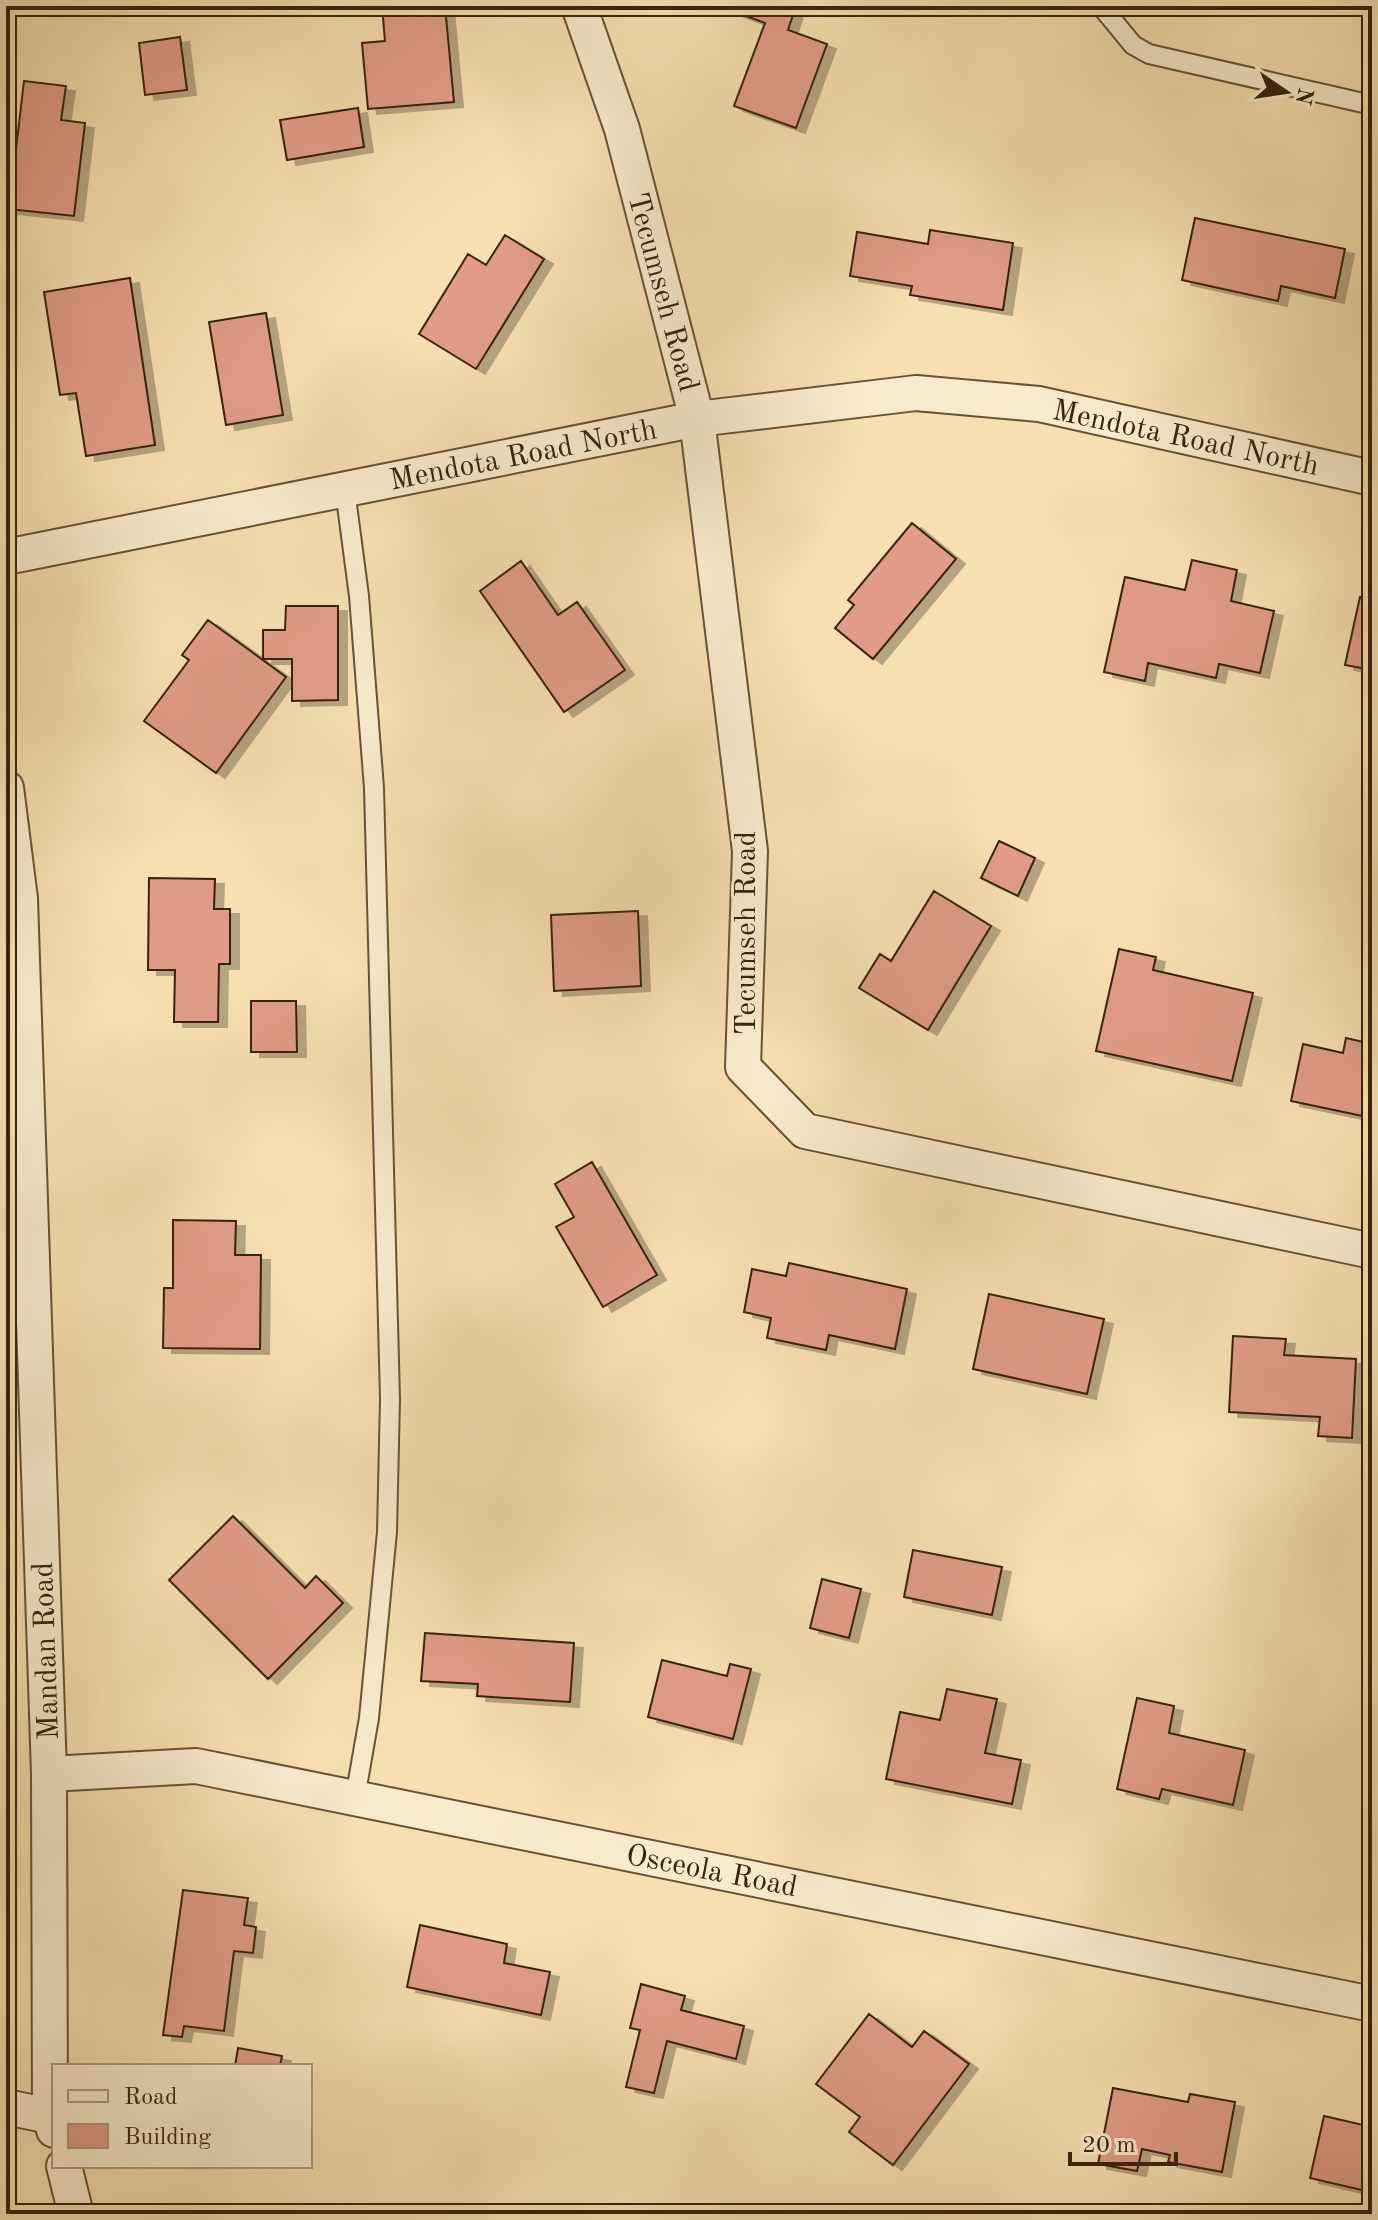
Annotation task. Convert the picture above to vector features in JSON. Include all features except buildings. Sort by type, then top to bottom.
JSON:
[{"type":"street","name":"Tecumseh Road","points":[[579,6],[622,129],[697,419],[750,851],[743,1067],[805,1131],[1372,1251]]},
{"type":"street","name":"Mendota Road North","points":[[6,557],[697,419],[916,393],[1039,404],[1372,478]]},
{"type":"street","name":"Mandan Road","points":[[6,788],[20,899],[49,1774],[52,2123]]},
{"type":"street","name":"Osceola Road","points":[[49,1774],[196,1766],[1372,2004]]},
{"type":"street","points":[[6,2107],[52,2123]]},
{"type":"street","points":[[64,2168],[76,2214]]},
{"type":"lane","points":[[1101,6],[1133,45],[1149,54],[1372,105]]},
{"type":"lane","points":[[345,490],[359,596],[374,788],[390,1399],[387,1532],[369,1718],[355,1798]]}]
